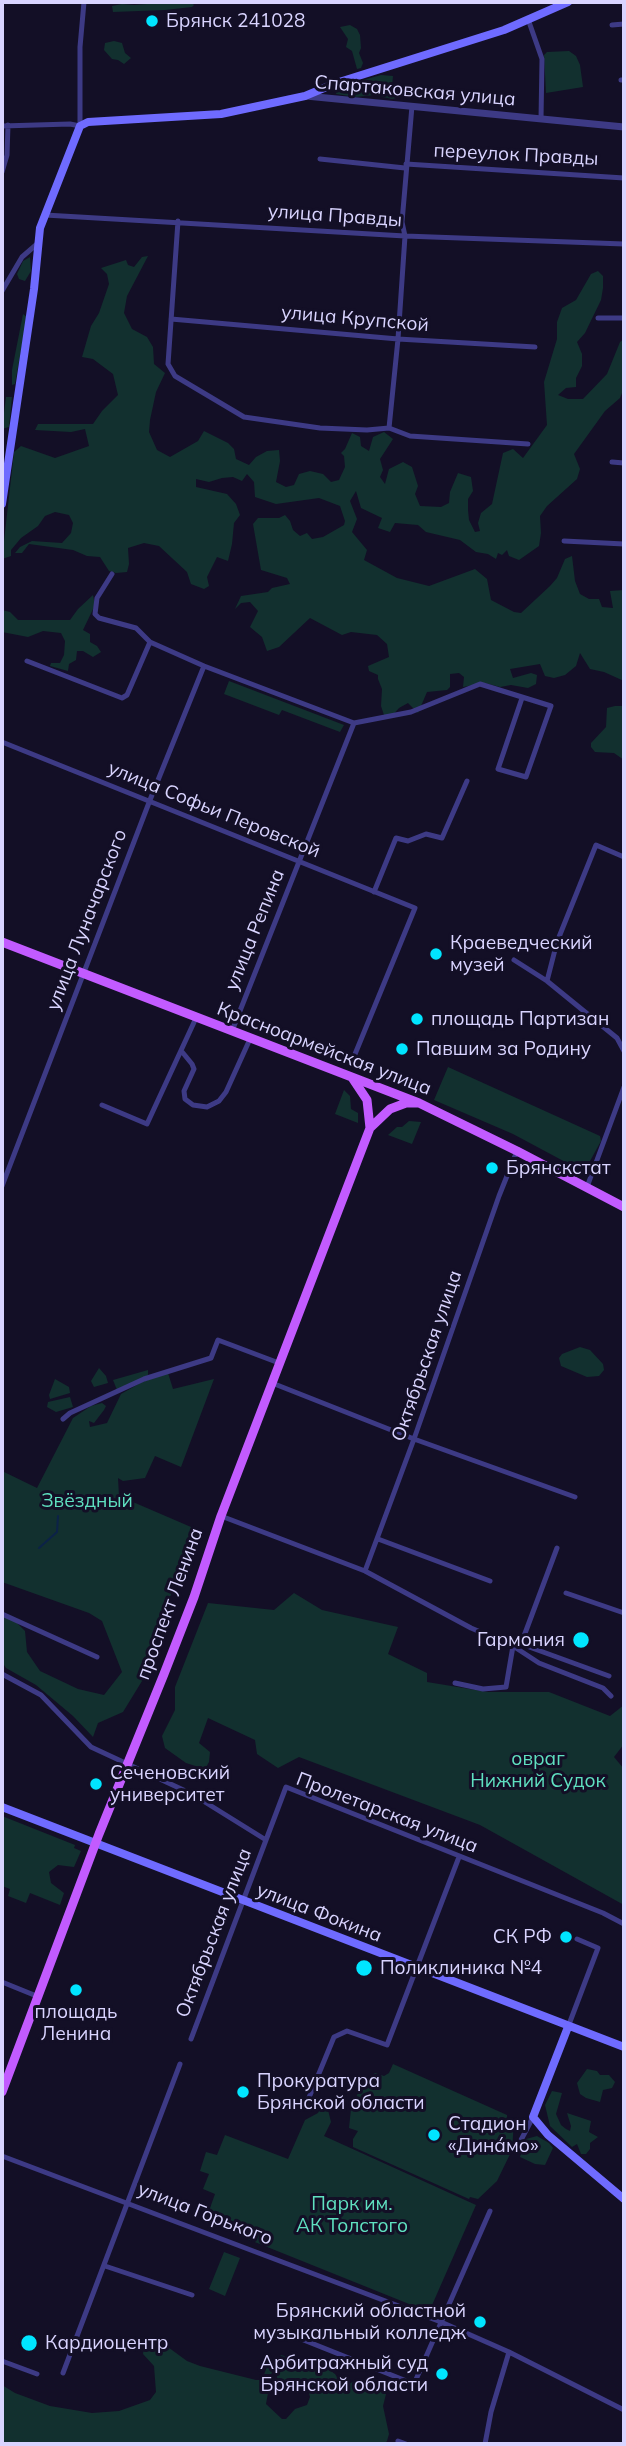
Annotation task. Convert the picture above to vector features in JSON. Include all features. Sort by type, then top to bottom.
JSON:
[{"type":"main road","points":[[305,96],[336,83],[504,30],[568,2]]},
{"type":"main road","name":"Спартаковская улица","points":[[80,126],[89,122],[221,114],[305,96]]},
{"type":"main road","points":[[2,504],[34,289],[37,244],[45,215],[80,126]]},
{"type":"main road","name":"Красноармейская улица","points":[[2,942],[419,1103],[624,1207]]},
{"type":"main road","points":[[352,1078],[367,1100],[370,1128]]},
{"type":"main road","points":[[370,1128],[390,1109],[406,1103],[419,1103]]},
{"type":"main road","name":"проспект Ленина","points":[[2,2092],[95,1844],[194,1597],[220,1516],[370,1128]]},
{"type":"main road","name":"улица Фокина","points":[[2,1807],[624,2047]]},
{"type":"main road","points":[[568,2027],[533,2117],[548,2135],[624,2199]]},
{"type":"street","points":[[2,172],[7,155],[5,126],[80,126],[83,4]]},
{"type":"street","points":[[528,19],[542,59],[541,119]]},
{"type":"street","points":[[612,25],[624,24]]},
{"type":"street","name":"Спартаковская улица","points":[[305,96],[624,127]]},
{"type":"street","points":[[389,428],[405,236],[402,222],[405,166],[412,106]]},
{"type":"street","name":"переулок Правды","points":[[320,159],[624,178]]},
{"type":"street","name":"улица Правды","points":[[45,215],[405,236],[624,244]]},
{"type":"street","points":[[178,221],[167,364],[175,376],[231,411],[244,416],[320,428],[389,428],[410,436],[528,444]]},
{"type":"street","points":[[2,291],[22,257],[37,244]]},
{"type":"street","points":[[598,318],[624,318]]},
{"type":"street","name":"улица Крупской","points":[[172,319],[398,339],[536,347]]},
{"type":"street","points":[[612,462],[624,463]]},
{"type":"street","points":[[564,541],[624,544]]},
{"type":"street","points":[[112,574],[97,598],[96,617],[136,628],[150,642],[204,666],[354,723],[411,712],[480,684],[551,706],[526,777],[498,769],[522,698]]},
{"type":"street","points":[[27,661],[122,698],[127,695],[150,642]]},
{"type":"street","name":"улица Луначарского","points":[[2,1186],[204,666]]},
{"type":"street","name":"улица Репина","points":[[232,1031],[354,723]]},
{"type":"street","name":"улица Софьи Перовской","points":[[2,742],[415,908],[353,1059]]},
{"type":"street","points":[[374,892],[396,838],[408,841],[426,834],[442,838],[467,781]]},
{"type":"street","points":[[547,981],[557,942],[596,845],[624,857]]},
{"type":"street","points":[[514,960],[547,981],[617,1038],[624,1051]]},
{"type":"street","points":[[102,1105],[147,1124],[196,1018]]},
{"type":"street","points":[[183,1053],[194,1069],[184,1091],[185,1099],[193,1105],[207,1107],[219,1101],[226,1092],[250,1039]]},
{"type":"street","points":[[587,1187],[624,1087]]},
{"type":"street","name":"Октябрьская улица","points":[[365,1571],[517,1151]]},
{"type":"street","points":[[63,1419],[69,1413],[154,1376],[211,1358],[218,1340],[279,1363]]},
{"type":"street","points":[[272,1383],[414,1439],[575,1497]]},
{"type":"street","points":[[220,1516],[365,1571],[471,1628],[513,1646],[539,1664],[603,1688],[611,1696]]},
{"type":"street","points":[[378,1539],[489,1581]]},
{"type":"street","points":[[522,1644],[557,1548]]},
{"type":"street","points":[[566,1594],[624,1614]]},
{"type":"street","points":[[2,1614],[97,1657]]},
{"type":"street","points":[[513,1646],[522,1644],[609,1676]]},
{"type":"street","points":[[455,1683],[483,1689],[506,1687],[513,1646]]},
{"type":"street","points":[[2,1674],[41,1695],[91,1747],[192,1794],[267,1840]]},
{"type":"street","name":"Пролетарская улица","points":[[267,1840],[286,1787],[603,1913],[624,1924]]},
{"type":"street","name":"Октябрьская улица","points":[[191,2039],[267,1840]]},
{"type":"street","points":[[308,2100],[334,2036],[347,2031],[387,2045],[459,1857]]},
{"type":"street","points":[[568,2027],[598,1948],[577,1939]]},
{"type":"street","points":[[2,1982],[38,1997]]},
{"type":"street","points":[[63,2374],[180,2064]]},
{"type":"street","points":[[521,2140],[533,2117]]},
{"type":"street","name":"улица Горького","points":[[2,2156],[441,2322],[509,2352],[624,2410]]},
{"type":"street","points":[[281,2331],[414,2384],[490,2210]]},
{"type":"street","points":[[106,2266],[192,2295]]},
{"type":"street","points":[[485,2444],[491,2412],[509,2352]]},
{"type":"street","points":[[2,2361],[37,2374]]},
{"type":"street","points":[[398,2441],[406,2444]]},
{"type":"green space","points":[[172,2],[194,5],[165,10],[113,12],[112,6],[122,4]]},
{"type":"green space","points":[[350,25],[357,29],[360,35],[359,53],[363,63],[361,68],[357,69],[352,51],[346,47],[348,39],[340,27]]},
{"type":"green space","points":[[105,43],[122,43],[125,53],[131,58],[124,64],[112,59],[104,50]]},
{"type":"green space","points":[[569,51],[576,56],[580,65],[583,87],[546,93],[544,55],[547,52]]},
{"type":"green space","points":[[381,75],[393,76],[392,86],[401,97],[392,99],[374,95],[356,97],[336,94],[338,87]]},
{"type":"green space","points":[[148,256],[127,296],[124,313],[132,329],[147,337],[153,347],[154,364],[165,373],[156,392],[150,420],[149,432],[157,450],[170,457],[198,441],[204,431],[228,443],[234,449],[236,459],[249,465],[267,451],[279,450],[276,482],[286,487],[294,485],[299,474],[310,471],[323,474],[331,482],[339,480],[345,467],[341,453],[352,433],[360,437],[361,446],[369,451],[373,437],[384,432],[393,439],[380,459],[383,470],[380,477],[385,484],[389,469],[403,462],[412,467],[418,486],[415,494],[420,506],[441,507],[449,503],[450,492],[458,473],[471,477],[473,491],[468,499],[468,510],[475,532],[480,531],[478,523],[481,513],[492,504],[503,453],[513,449],[523,458],[547,425],[544,382],[557,339],[557,322],[562,308],[576,300],[591,274],[598,271],[603,276],[601,300],[585,333],[577,342],[582,354],[582,366],[576,378],[576,387],[566,388],[558,395],[568,399],[583,399],[607,374],[620,342],[624,339],[624,388],[620,398],[605,411],[574,454],[580,469],[577,479],[547,506],[540,516],[539,546],[519,560],[509,556],[507,550],[502,555],[498,553],[496,559],[476,552],[460,540],[426,532],[418,525],[395,523],[390,532],[378,528],[382,518],[361,508],[356,491],[350,501],[357,519],[352,532],[367,550],[364,560],[397,578],[429,586],[475,569],[487,579],[491,600],[521,613],[550,586],[557,578],[565,559],[572,556],[575,581],[580,594],[589,599],[599,599],[602,607],[613,608],[610,591],[624,590],[624,681],[590,669],[580,653],[576,666],[565,675],[554,678],[545,676],[540,664],[510,669],[513,678],[531,673],[537,675],[536,684],[528,688],[511,685],[500,687],[485,683],[463,687],[464,677],[459,673],[450,674],[450,687],[447,690],[427,692],[418,713],[408,703],[392,716],[384,715],[378,675],[369,671],[368,666],[389,657],[387,644],[377,635],[351,632],[342,635],[310,618],[279,647],[267,651],[262,637],[250,627],[258,611],[250,602],[241,603],[235,609],[241,596],[268,592],[272,588],[290,584],[287,578],[261,570],[253,524],[258,518],[279,518],[285,515],[293,530],[300,536],[307,533],[312,539],[323,537],[344,525],[345,521],[340,506],[319,498],[276,504],[255,497],[254,482],[247,474],[242,481],[233,477],[209,482],[196,479],[196,487],[227,494],[236,504],[240,515],[234,523],[228,561],[217,557],[207,577],[209,586],[204,589],[191,584],[187,572],[159,546],[144,543],[128,548],[127,572],[116,573],[109,571],[100,557],[87,556],[73,550],[29,544],[22,553],[15,553],[32,541],[62,543],[71,533],[73,523],[69,515],[55,512],[45,516],[38,526],[21,538],[11,550],[11,556],[2,559],[14,452],[21,446],[55,458],[89,446],[85,429],[71,432],[35,430],[38,424],[93,424],[118,395],[113,374],[93,359],[82,357],[91,326],[99,313],[109,284],[107,274],[101,268],[126,260],[128,265],[134,267],[142,257]]},
{"type":"green space","points":[[30,257],[31,271],[25,281],[19,279],[17,274],[23,261]]},
{"type":"green space","points":[[23,314],[27,317],[15,384],[12,385],[12,370]]},
{"type":"green space","points":[[6,397],[12,397],[9,427],[2,429]]},
{"type":"green space","points":[[93,595],[95,605],[83,630],[90,634],[90,642],[101,652],[93,657],[83,651],[77,651],[76,660],[69,664],[68,671],[50,666],[51,663],[60,663],[64,655],[65,641],[61,633],[43,631],[28,637],[2,632],[2,610],[10,612],[18,620],[70,620]]},
{"type":"green space","points":[[229,681],[344,725],[340,732],[282,710],[279,715],[224,694]]},
{"type":"green space","points":[[624,706],[624,760],[614,753],[595,752],[591,747],[591,743],[606,727],[607,708]]},
{"type":"green space","points":[[448,1067],[600,1136],[601,1141],[584,1172],[513,1134],[434,1100]]},
{"type":"green space","points":[[344,1090],[350,1096],[351,1109],[358,1113],[358,1123],[335,1114]]},
{"type":"green space","points":[[409,1121],[421,1122],[412,1144],[388,1135],[397,1127],[402,1127]]},
{"type":"green space","points":[[580,1347],[590,1350],[603,1364],[604,1370],[599,1376],[587,1377],[561,1366],[559,1358],[562,1354]]},
{"type":"green space","points":[[99,1368],[108,1383],[94,1387],[91,1381]]},
{"type":"green space","points":[[148,1370],[148,1375],[117,1390],[113,1380]]},
{"type":"green space","name":"Звёздный","points":[[168,1373],[173,1389],[214,1379],[181,1467],[155,1456],[145,1478],[123,1481],[118,1478],[119,1496],[191,1527],[198,1540],[164,1609],[142,1681],[123,1712],[98,1723],[93,1737],[36,1685],[6,1668],[2,1662],[2,1615],[15,1621],[25,1631],[27,1652],[40,1671],[78,1689],[104,1695],[122,1672],[102,1621],[89,1613],[2,1582],[2,1471],[37,1488],[73,1418],[91,1406],[102,1403],[106,1406],[104,1410],[94,1423],[89,1421],[90,1427],[107,1423],[121,1394],[142,1382]]},
{"type":"green space","points":[[55,1379],[69,1387],[70,1393],[50,1399],[49,1395]]},
{"type":"green space","points":[[70,1397],[73,1407],[56,1412],[47,1407],[48,1402]]},
{"type":"green space","name":"овраг Нижний Судок","points":[[294,1593],[322,1610],[398,1627],[388,1654],[427,1673],[427,1682],[488,1692],[549,1692],[610,1716],[624,1705],[624,1744],[614,1757],[624,1769],[624,1905],[480,1825],[299,1757],[278,1768],[257,1754],[255,1740],[208,1718],[199,1743],[210,1752],[205,1769],[186,1763],[165,1748],[162,1736],[175,1710],[175,1687],[208,1603],[274,1610]]},
{"type":"green space","points":[[2,1816],[75,1845],[74,1848],[81,1851],[74,1867],[58,1865],[49,1872],[51,1883],[64,1893],[60,1905],[30,1893],[26,1903],[8,1896],[10,1889],[2,1886]]},
{"type":"green space","name":"Стадион «Дина́мо»","points":[[393,2064],[507,2115],[507,2118],[514,2121],[512,2150],[497,2181],[478,2199],[469,2199],[353,2147],[353,2139],[358,2131],[349,2128],[351,2109],[361,2086],[375,2073],[384,2076],[389,2073]]},
{"type":"green space","points":[[587,2069],[597,2071],[600,2075],[609,2075],[615,2082],[612,2088],[603,2090],[600,2102],[580,2094],[577,2083]]},
{"type":"green space","points":[[552,2091],[562,2093],[556,2114],[566,2129],[570,2131],[571,2126],[567,2113],[591,2121],[589,2132],[598,2137],[590,2143],[586,2154],[581,2154],[577,2144],[572,2147],[550,2126],[545,2105]]},
{"type":"green space","name":"Парк им. АК Толстого","points":[[321,2107],[328,2110],[331,2122],[324,2136],[476,2205],[429,2312],[205,2222],[215,2194],[203,2189],[209,2174],[200,2171],[206,2152],[217,2155],[225,2135],[288,2159],[305,2120],[318,2113]]},
{"type":"green space","points":[[537,2136],[553,2148],[545,2165],[520,2157],[526,2139]]},
{"type":"green space","points":[[224,2252],[240,2258],[225,2296],[209,2289]]},
{"type":"green space","points":[[161,2342],[187,2361],[256,2380],[262,2380],[268,2364],[272,2371],[266,2404],[282,2419],[286,2419],[295,2409],[307,2405],[310,2397],[308,2390],[298,2384],[291,2384],[285,2390],[278,2389],[276,2362],[281,2355],[328,2369],[342,2385],[371,2380],[385,2386],[383,2406],[389,2434],[387,2441],[384,2444],[2,2444],[2,2385],[15,2393],[50,2406],[92,2413],[119,2411],[150,2400],[156,2392],[154,2366],[143,2354],[144,2347]]},
{"type":"waterway","points":[[39,1548],[57,1532],[58,1516]]},
{"type":"place","name":"Брянск 241028","points":[[152,21]]},
{"type":"place","name":"Краеведческий музей","points":[[436,954]]},
{"type":"place","name":"площадь Партизан","points":[[417,1019]]},
{"type":"place","name":"Павшим за Родину","points":[[402,1049]]},
{"type":"place","name":"Брянскстат","points":[[492,1168]]},
{"type":"place","name":"Гармония","points":[[581,1640]]},
{"type":"place","name":"Сеченовский университет","points":[[96,1784]]},
{"type":"place","name":"СК РФ","points":[[566,1937]]},
{"type":"place","name":"Поликлиника №4","points":[[364,1968]]},
{"type":"place","name":"площадь Ленина","points":[[76,1990]]},
{"type":"place","name":"Прокуратура Брянской области","points":[[243,2092]]},
{"type":"place","name":"Стадион «Дина́мо»","points":[[434,2135]]},
{"type":"place","name":"Брянский областной музыкальный колледж","points":[[480,2322]]},
{"type":"place","name":"Кардиоцентр","points":[[29,2343]]},
{"type":"place","name":"Арбитражный суд Брянской области","points":[[442,2374]]}]
